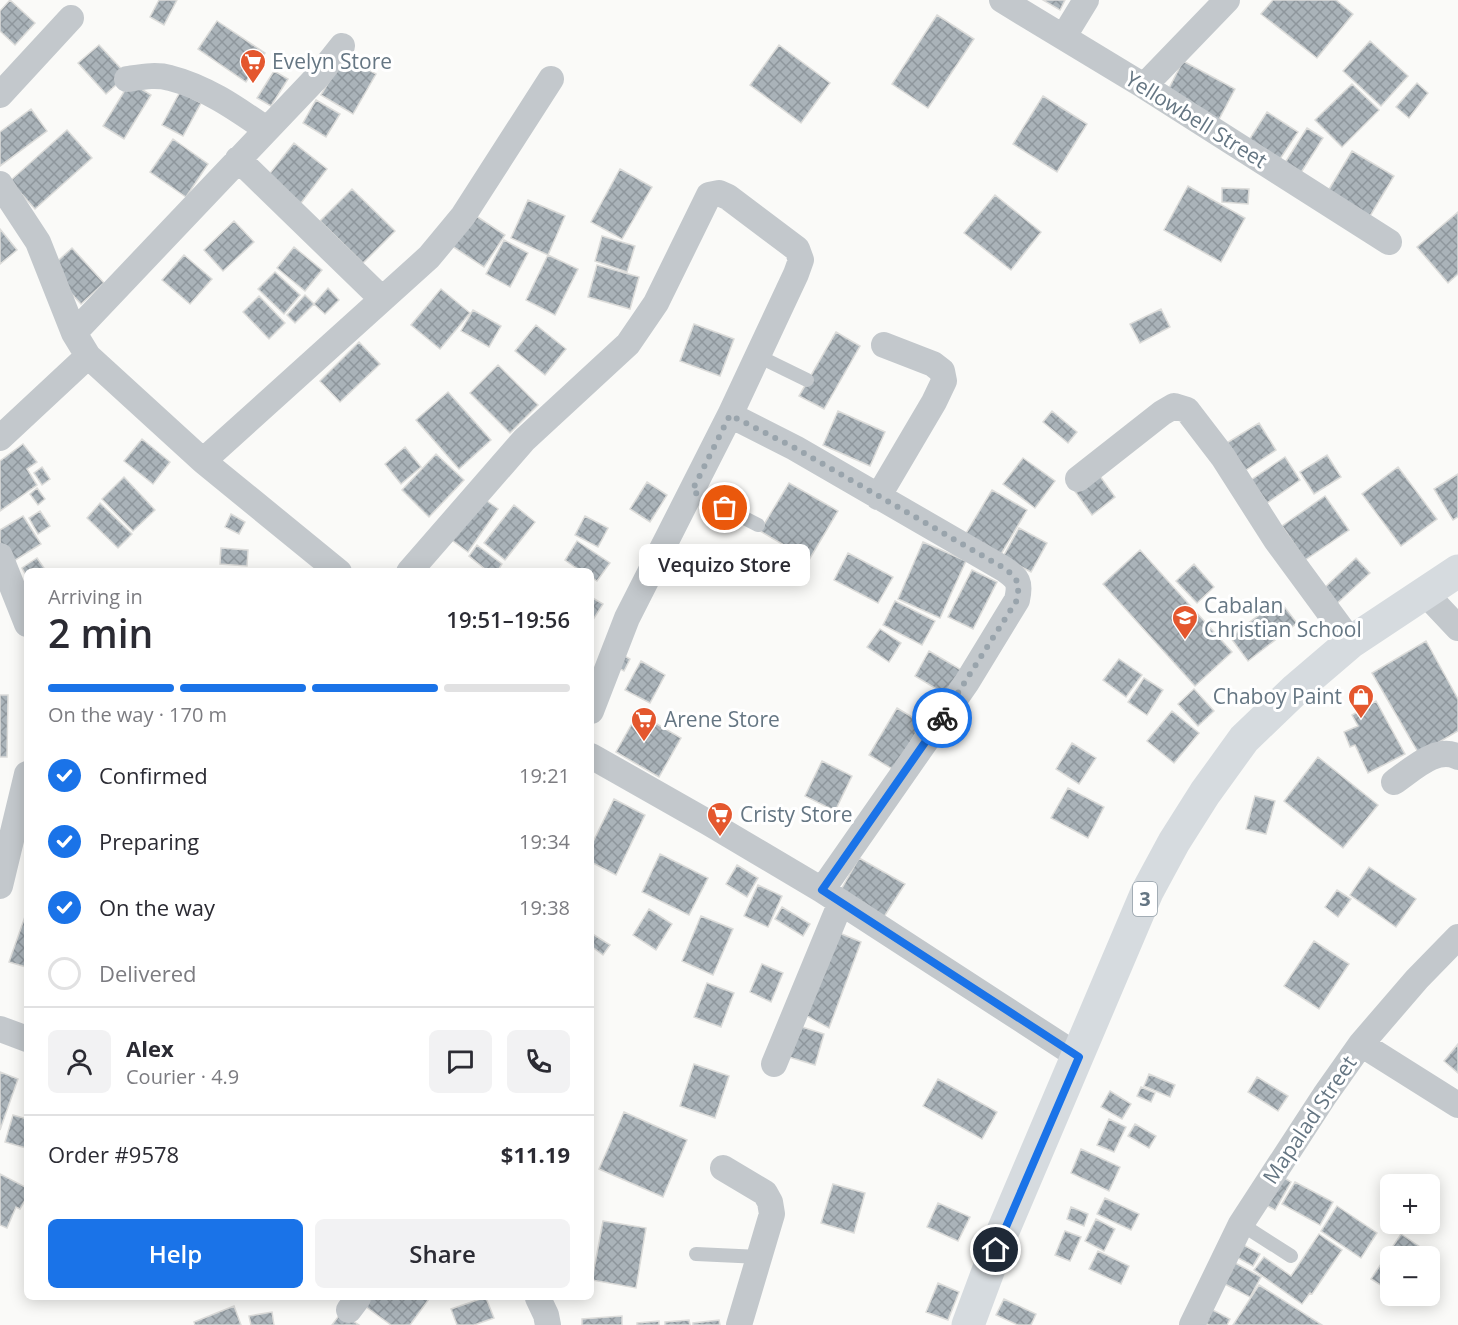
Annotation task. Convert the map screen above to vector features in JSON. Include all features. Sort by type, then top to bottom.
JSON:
[{"type":"highway","name":"3","points":[[968,1325],[1003,1231],[1079,1057],[1147,892],[1174,842],[1205,793],[1244,739],[1296,689],[1351,642],[1458,571]]},
{"type":"street","name":"Yellowbell Street","points":[[1002,0],[1144,86],[1389,242]]},
{"type":"street","points":[[1064,36],[1086,0]]},
{"type":"street","points":[[1144,86],[1227,0]]},
{"type":"street","points":[[0,95],[71,18]]},
{"type":"street","points":[[74,333],[319,75],[342,46]]},
{"type":"street","points":[[127,79],[148,76],[169,77],[227,102],[266,129]]},
{"type":"street","points":[[204,461],[381,298],[429,257],[463,216],[551,80]]},
{"type":"street","points":[[238,159],[381,298]]},
{"type":"street","points":[[0,184],[38,242],[74,333],[88,356],[204,461],[334,568]]},
{"type":"street","points":[[412,568],[524,440],[628,344],[656,303],[709,195],[719,193],[728,197],[797,249],[801,260],[730,415],[627,618],[594,703]]},
{"type":"street","points":[[878,497],[944,381],[942,372],[933,364],[884,345]]},
{"type":"street","points":[[0,438],[88,356]]},
{"type":"street","points":[[1078,479],[1162,413],[1174,406],[1187,410],[1223,457],[1276,540],[1351,642]]},
{"type":"street","points":[[730,415],[795,448],[1004,568],[1017,578],[1019,589],[1017,600],[967,682],[831,896],[774,1064]]},
{"type":"street","points":[[0,556],[24,616]]},
{"type":"street","points":[[1425,593],[1458,628]]},
{"type":"street","points":[[1394,782],[1437,754],[1452,753],[1458,757]]},
{"type":"street","points":[[594,758],[831,896],[1079,1057]]},
{"type":"street","points":[[0,886],[24,786]]},
{"type":"street","name":"Mapalad Street","points":[[1192,1325],[1241,1224],[1325,1095],[1361,1044],[1417,979],[1458,937]]},
{"type":"street","points":[[0,1029],[24,1039]]},
{"type":"street","points":[[1361,1044],[1458,1105]]},
{"type":"street","points":[[723,1168],[765,1193],[770,1202],[772,1214],[739,1325]]},
{"type":"street","points":[[539,1300],[548,1325]]},
{"type":"lane","points":[[758,356],[807,380]]},
{"type":"lane","points":[[692,491],[758,525]]},
{"type":"lane","points":[[1241,1224],[1290,1256]]},
{"type":"lane","points":[[696,1254],[760,1257]]},
{"type":"building","points":[[10,0],[35,23],[15,45],[0,31],[0,11]]},
{"type":"building","points":[[159,0],[177,0],[164,25],[150,17]]},
{"type":"building","points":[[1043,0],[1065,0],[1060,10]]},
{"type":"building","points":[[1273,0],[1336,0],[1353,14],[1317,58],[1261,14]]},
{"type":"building","points":[[937,15],[974,39],[928,108],[892,84]]},
{"type":"building","points":[[217,21],[265,53],[246,82],[198,49]]},
{"type":"building","points":[[1370,41],[1408,76],[1381,106],[1343,71]]},
{"type":"building","points":[[99,45],[127,75],[106,94],[78,63]]},
{"type":"building","points":[[779,45],[830,83],[801,123],[750,85]]},
{"type":"building","points":[[344,56],[376,74],[353,114],[321,95]]},
{"type":"building","points":[[1183,61],[1235,89],[1217,123],[1165,96]]},
{"type":"building","points":[[274,71],[288,79],[271,106],[257,98]]},
{"type":"building","points":[[130,82],[151,95],[124,139],[103,126]]},
{"type":"building","points":[[1417,83],[1428,93],[1409,118],[1396,107]]},
{"type":"building","points":[[1352,84],[1379,110],[1342,147],[1315,120]]},
{"type":"building","points":[[180,92],[201,103],[183,136],[162,125]]},
{"type":"building","points":[[1043,96],[1087,124],[1057,172],[1013,144]]},
{"type":"building","points":[[316,100],[340,114],[326,137],[303,123]]},
{"type":"building","points":[[31,109],[47,131],[0,166],[0,132]]},
{"type":"building","points":[[1267,112],[1298,132],[1280,159],[1249,140]]},
{"type":"building","points":[[1307,128],[1323,138],[1297,179],[1281,169]]},
{"type":"building","points":[[67,130],[92,158],[35,209],[10,181]]},
{"type":"building","points":[[173,139],[208,164],[186,197],[150,172]]},
{"type":"building","points":[[294,143],[327,169],[301,203],[267,177]]},
{"type":"building","points":[[1352,151],[1394,176],[1367,221],[1325,196]]},
{"type":"building","points":[[620,169],[652,187],[622,239],[591,222]]},
{"type":"building","points":[[1188,186],[1245,218],[1221,262],[1164,230]]},
{"type":"building","points":[[1222,188],[1249,189],[1248,204],[1222,202]]},
{"type":"building","points":[[352,189],[395,231],[363,263],[320,221]]},
{"type":"building","points":[[995,195],[1041,232],[1011,270],[964,233]]},
{"type":"building","points":[[528,200],[565,216],[548,255],[511,238]]},
{"type":"building","points":[[1458,212],[1458,274],[1448,283],[1417,247]]},
{"type":"building","points":[[473,214],[505,235],[484,267],[452,246]]},
{"type":"building","points":[[234,221],[254,242],[223,271],[204,250]]},
{"type":"building","points":[[0,229],[17,250],[0,264]]},
{"type":"building","points":[[602,236],[635,246],[627,272],[595,261]]},
{"type":"building","points":[[504,240],[528,253],[510,287],[486,274]]},
{"type":"building","points":[[294,247],[322,270],[305,291],[277,268]]},
{"type":"building","points":[[72,248],[104,283],[81,304],[49,269]]},
{"type":"building","points":[[184,255],[212,279],[190,304],[162,280]]},
{"type":"building","points":[[548,255],[578,269],[555,315],[526,300]]},
{"type":"building","points":[[597,265],[639,277],[630,309],[588,297]]},
{"type":"building","points":[[275,272],[300,295],[284,314],[258,289]]},
{"type":"building","points":[[328,288],[339,300],[325,314],[314,304]]},
{"type":"building","points":[[441,289],[470,313],[440,349],[411,325]]},
{"type":"building","points":[[305,295],[314,304],[295,323],[287,315]]},
{"type":"building","points":[[259,296],[285,323],[269,339],[243,312]]},
{"type":"building","points":[[1161,309],[1170,327],[1140,343],[1130,324]]},
{"type":"building","points":[[473,310],[501,326],[489,347],[461,331]]},
{"type":"building","points":[[694,324],[734,339],[720,376],[680,361]]},
{"type":"building","points":[[536,325],[566,349],[545,375],[515,351]]},
{"type":"building","points":[[836,332],[860,346],[824,409],[799,396]]},
{"type":"building","points":[[359,342],[380,364],[340,402],[320,381]]},
{"type":"building","points":[[498,365],[538,405],[510,433],[470,393]]},
{"type":"building","points":[[448,392],[491,440],[459,469],[416,420]]},
{"type":"building","points":[[838,411],[885,432],[870,466],[823,445]]},
{"type":"building","points":[[1052,411],[1077,432],[1068,443],[1043,422]]},
{"type":"building","points":[[1259,423],[1276,450],[1243,472],[1225,444]]},
{"type":"building","points":[[142,439],[170,462],[153,484],[124,461]]},
{"type":"building","points":[[23,444],[37,462],[27,469],[37,485],[0,511],[0,461]]},
{"type":"building","points":[[405,447],[421,467],[401,484],[385,464]]},
{"type":"building","points":[[436,454],[464,480],[429,517],[402,490]]},
{"type":"building","points":[[1327,455],[1341,477],[1314,494],[1300,472]]},
{"type":"building","points":[[1285,457],[1300,480],[1267,503],[1251,480]]},
{"type":"building","points":[[1023,458],[1055,481],[1035,508],[1003,484]]},
{"type":"building","points":[[42,467],[50,479],[42,485],[34,473]]},
{"type":"building","points":[[1398,467],[1437,519],[1401,546],[1362,494]]},
{"type":"building","points":[[1097,472],[1115,497],[1092,515],[1074,490]]},
{"type":"building","points":[[1458,474],[1458,517],[1453,520],[1434,489]]},
{"type":"building","points":[[124,477],[155,510],[133,531],[102,499]]},
{"type":"building","points":[[647,482],[667,495],[650,522],[630,509]]},
{"type":"building","points":[[789,483],[838,511],[809,560],[760,531]]},
{"type":"building","points":[[37,488],[45,499],[38,505],[30,494]]},
{"type":"building","points":[[992,490],[1027,510],[997,561],[962,540]]},
{"type":"building","points":[[480,496],[498,509],[468,552],[449,538]]},
{"type":"building","points":[[1325,496],[1349,530],[1305,560],[1282,526]]},
{"type":"building","points":[[100,503],[132,534],[118,548],[87,518]]},
{"type":"building","points":[[514,505],[535,522],[505,560],[484,543]]},
{"type":"building","points":[[40,511],[50,526],[38,534],[29,518]]},
{"type":"building","points":[[231,514],[245,522],[239,534],[225,527]]},
{"type":"building","points":[[23,516],[41,544],[9,564],[0,550],[0,530]]},
{"type":"building","points":[[585,516],[608,528],[598,547],[575,535]]},
{"type":"building","points":[[1019,528],[1047,543],[1031,572],[1003,557]]},
{"type":"building","points":[[577,541],[610,563],[597,581],[594,579],[594,568],[576,568],[565,560]]},
{"type":"building","points":[[923,542],[966,561],[940,618],[898,599]]},
{"type":"building","points":[[477,545],[502,564],[500,568],[484,568],[469,556]]},
{"type":"building","points":[[221,548],[248,550],[247,566],[220,564]]},
{"type":"building","points":[[1140,550],[1232,652],[1195,686],[1103,584]]},
{"type":"building","points":[[848,553],[893,577],[878,603],[834,580]]},
{"type":"building","points":[[37,558],[44,568],[24,568],[24,572],[22,568]]},
{"type":"building","points":[[1356,558],[1370,573],[1333,607],[1320,592]]},
{"type":"building","points":[[1194,564],[1214,587],[1197,603],[1176,581]]},
{"type":"building","points":[[972,570],[997,582],[973,629],[948,617]]},
{"type":"building","points":[[594,599],[603,604],[594,618]]},
{"type":"building","points":[[1279,600],[1297,623],[1248,661],[1230,637]]},
{"type":"building","points":[[895,601],[935,621],[922,645],[883,625]]},
{"type":"building","points":[[880,629],[901,643],[889,662],[867,647]]},
{"type":"building","points":[[1426,641],[1458,699],[1458,731],[1419,754],[1372,673]]},
{"type":"building","points":[[929,651],[963,671],[948,696],[915,676]]},
{"type":"building","points":[[621,654],[630,659],[624,671],[615,666]]},
{"type":"building","points":[[1119,659],[1142,675],[1126,697],[1103,680]]},
{"type":"building","points":[[641,661],[665,675],[650,703],[625,690]]},
{"type":"building","points":[[1144,678],[1163,690],[1147,715],[1128,702]]},
{"type":"building","points":[[1194,689],[1214,711],[1198,726],[1178,704]]},
{"type":"building","points":[[0,695],[8,695],[7,757],[0,757]]},
{"type":"building","points":[[1376,701],[1405,754],[1368,773],[1355,745],[1350,747],[1344,732],[1358,726],[1352,715]]},
{"type":"building","points":[[897,708],[922,723],[894,770],[869,755]]},
{"type":"building","points":[[1172,711],[1199,733],[1174,763],[1147,741]]},
{"type":"building","points":[[638,713],[681,738],[659,777],[616,752]]},
{"type":"building","points":[[1072,743],[1096,758],[1079,784],[1056,769]]},
{"type":"building","points":[[1318,757],[1378,805],[1343,848],[1284,801]]},
{"type":"building","points":[[822,761],[852,776],[835,811],[805,796]]},
{"type":"building","points":[[1068,788],[1104,807],[1088,838],[1051,818]]},
{"type":"building","points":[[1255,796],[1275,801],[1266,834],[1246,829]]},
{"type":"building","points":[[614,799],[645,815],[616,875],[594,864],[594,840]]},
{"type":"building","points":[[660,854],[708,878],[689,915],[642,892]]},
{"type":"building","points":[[859,858],[905,884],[880,923],[837,897]]},
{"type":"building","points":[[737,865],[758,878],[747,897],[726,884]]},
{"type":"building","points":[[1369,867],[1416,899],[1396,927],[1350,895]]},
{"type":"building","points":[[758,885],[782,896],[768,927],[744,916]]},
{"type":"building","points":[[1337,890],[1351,899],[1338,917],[1325,907]]},
{"type":"building","points":[[782,907],[810,924],[803,936],[775,919]]},
{"type":"building","points":[[649,909],[672,924],[656,950],[633,935]]},
{"type":"building","points":[[701,916],[733,929],[713,975],[682,961]]},
{"type":"building","points":[[24,920],[24,966],[9,962]]},
{"type":"building","points":[[837,932],[861,942],[829,1028],[807,1016]]},
{"type":"building","points":[[594,935],[610,945],[603,955],[594,948]]},
{"type":"building","points":[[1314,941],[1349,964],[1319,1009],[1284,986]]},
{"type":"building","points":[[762,964],[783,973],[771,1002],[750,992]]},
{"type":"building","points":[[707,983],[734,993],[721,1027],[694,1017]]},
{"type":"building","points":[[799,1026],[824,1034],[815,1065],[789,1057]]},
{"type":"building","points":[[1458,1044],[1458,1073],[1444,1061]]},
{"type":"building","points":[[694,1064],[729,1076],[715,1118],[680,1106]]},
{"type":"building","points":[[0,1072],[18,1079],[0,1130]]},
{"type":"building","points":[[1149,1074],[1175,1085],[1170,1097],[1144,1086]]},
{"type":"building","points":[[1257,1077],[1288,1096],[1278,1111],[1248,1092]]},
{"type":"building","points":[[938,1079],[997,1112],[982,1139],[923,1106]]},
{"type":"building","points":[[1141,1087],[1155,1093],[1151,1102],[1137,1096]]},
{"type":"building","points":[[1110,1091],[1131,1104],[1122,1119],[1101,1107]]},
{"type":"building","points":[[624,1112],[687,1140],[663,1197],[599,1169]]},
{"type":"building","points":[[13,1115],[24,1118],[24,1147],[5,1142]]},
{"type":"building","points":[[1109,1119],[1126,1127],[1114,1152],[1097,1145]]},
{"type":"building","points":[[1135,1124],[1156,1136],[1149,1148],[1128,1136]]},
{"type":"building","points":[[1081,1149],[1120,1167],[1109,1191],[1071,1173]]},
{"type":"building","points":[[0,1174],[24,1186],[24,1202],[20,1209],[16,1207],[7,1228],[0,1225]]},
{"type":"building","points":[[1281,1176],[1291,1182],[1275,1210],[1266,1205]]},
{"type":"building","points":[[1295,1182],[1333,1202],[1320,1225],[1282,1204]]},
{"type":"building","points":[[833,1184],[865,1193],[854,1233],[821,1223]]},
{"type":"building","points":[[1105,1198],[1139,1214],[1131,1230],[1097,1214]]},
{"type":"building","points":[[938,1203],[970,1217],[958,1241],[927,1227]]},
{"type":"building","points":[[1337,1206],[1377,1233],[1361,1258],[1321,1231]]},
{"type":"building","points":[[1071,1207],[1088,1214],[1084,1226],[1067,1219]]},
{"type":"building","points":[[1096,1219],[1115,1229],[1104,1251],[1085,1241]]},
{"type":"building","points":[[603,1221],[646,1228],[636,1288],[594,1280]]},
{"type":"building","points":[[1065,1231],[1081,1237],[1070,1261],[1055,1255]]},
{"type":"building","points":[[1319,1234],[1342,1250],[1312,1294],[1310,1293],[1302,1304],[1254,1270],[1264,1257],[1291,1276]]},
{"type":"building","points":[[1401,1234],[1419,1246],[1393,1246]]},
{"type":"building","points":[[1238,1242],[1260,1254],[1253,1266],[1231,1254]]},
{"type":"building","points":[[1098,1251],[1129,1266],[1121,1284],[1089,1269]]},
{"type":"building","points":[[1226,1258],[1261,1277],[1250,1297],[1215,1279]]},
{"type":"building","points":[[1380,1266],[1380,1285],[1371,1279]]},
{"type":"building","points":[[938,1283],[959,1292],[948,1320],[926,1312]]},
{"type":"building","points":[[1259,1285],[1322,1325],[1233,1325]]},
{"type":"building","points":[[1004,1299],[1036,1314],[1031,1325],[1018,1325],[996,1315]]},
{"type":"building","points":[[428,1300],[410,1325],[391,1325],[358,1301]]},
{"type":"building","points":[[477,1300],[487,1300],[494,1318],[474,1325],[457,1325],[451,1309]]},
{"type":"building","points":[[234,1306],[241,1325],[195,1325],[194,1322]]},
{"type":"building","points":[[1205,1306],[1230,1319],[1227,1325],[1209,1325],[1197,1319]]},
{"type":"building","points":[[272,1312],[274,1325],[251,1325],[249,1316]]},
{"type":"building","points":[[341,1313],[359,1325],[332,1325]]},
{"type":"building","points":[[622,1316],[622,1325],[582,1325],[582,1319]]},
{"type":"building","points":[[689,1320],[690,1325],[665,1325],[665,1322]]},
{"type":"building","points":[[719,1320],[720,1325],[693,1325],[693,1323]]},
{"type":"building","points":[[659,1321],[659,1325],[637,1325],[637,1323]]},
{"type":"way so far","points":[[725,508],[692,491],[730,415],[795,448],[1004,568],[1017,578],[1019,589],[1017,600],[942,718]]},
{"type":"place","name":"Evelyn Store","points":[[253,85]]},
{"type":"place","name":"Vequizo Store","points":[[725,508]]},
{"type":"place","name":"Cabalan Christian School","points":[[1185,641]]},
{"type":"place","name":"Chaboy Paint","points":[[1361,720]]},
{"type":"place","name":"Arene Store","points":[[644,743]]},
{"type":"place","name":"Cristy Store","points":[[720,838]]},
{"type":"route","points":[[942,718],[822,890],[1079,1057],[996,1250]]}]
